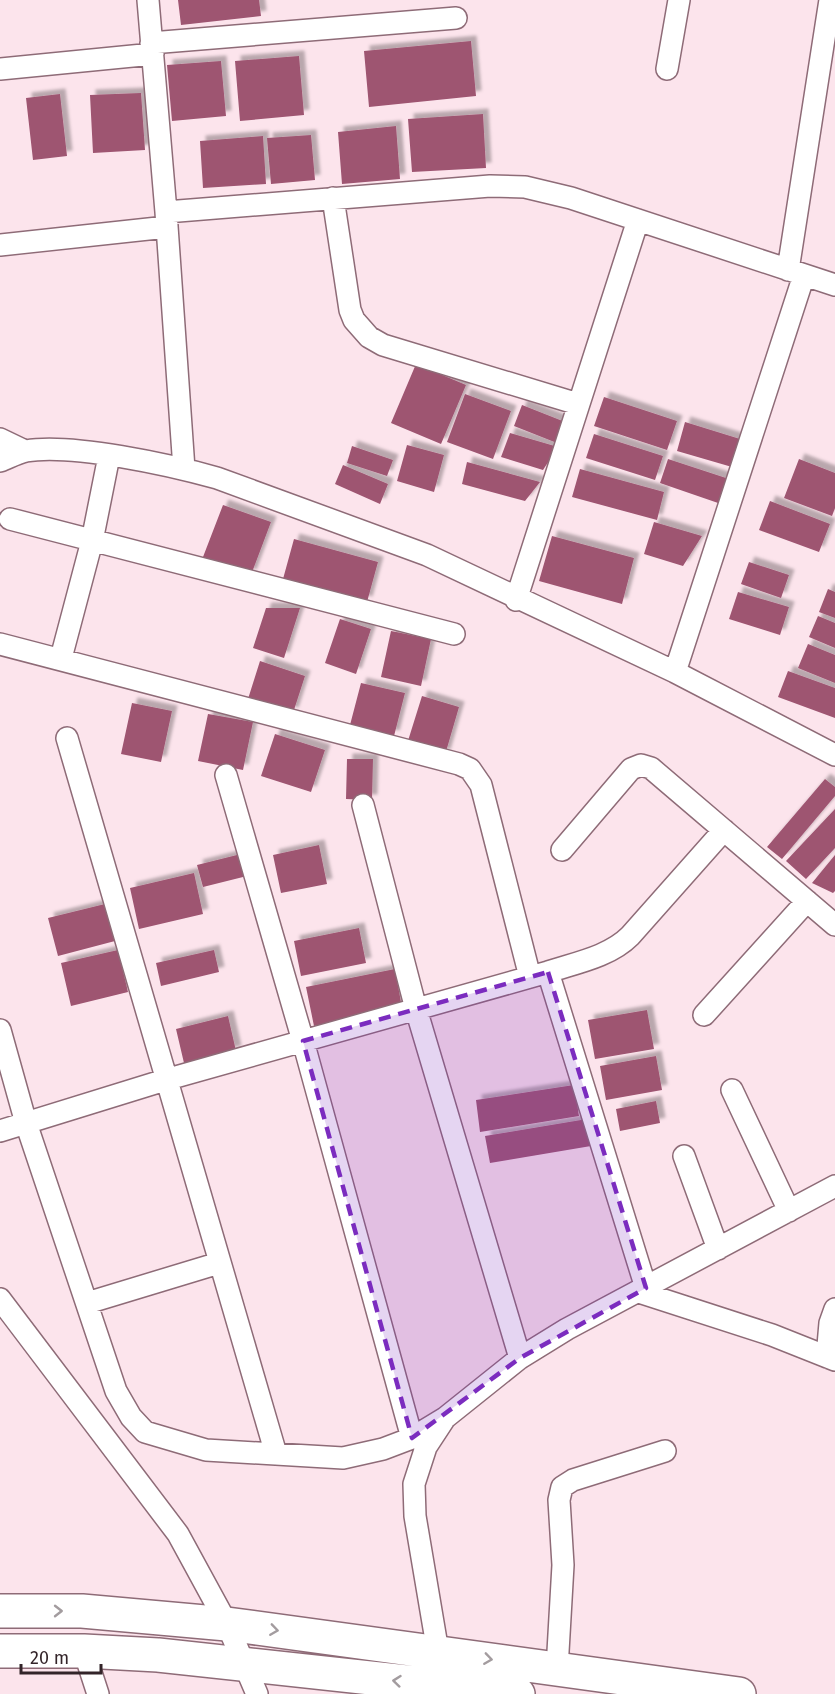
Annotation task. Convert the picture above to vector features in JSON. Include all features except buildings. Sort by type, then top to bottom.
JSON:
[{"type":"main road","points":[[0,1611],[82,1611],[227,1624],[739,1694]]},
{"type":"main road","points":[[0,1652],[84,1651],[244,1664],[518,1694]]},
{"type":"street","points":[[148,0],[167,219],[184,469]]},
{"type":"street","points":[[667,69],[679,0]]},
{"type":"street","points":[[675,672],[796,272],[830,0]]},
{"type":"street","points":[[0,69],[152,49],[456,18]]},
{"type":"street","points":[[0,245],[167,219],[333,198],[490,186],[525,187],[571,198],[835,285]]},
{"type":"street","points":[[333,198],[350,310],[354,320],[369,337],[399,351],[578,404]]},
{"type":"street","points":[[516,600],[638,220]]},
{"type":"street","points":[[0,439],[25,451]]},
{"type":"street","points":[[0,461],[25,451],[60,449],[184,469],[217,478],[427,555],[516,600],[675,672],[835,755]]},
{"type":"street","points":[[61,658],[92,541],[109,456]]},
{"type":"street","points":[[10,519],[454,634]]},
{"type":"street","points":[[0,644],[61,658],[459,764],[470,770],[481,785],[539,975],[642,1290]]},
{"type":"street","points":[[68,738],[165,1080],[276,1454]]},
{"type":"street","points":[[562,850],[631,769],[641,765],[651,768],[807,901],[831,914]]},
{"type":"street","points":[[226,775],[303,1041],[412,1438]]},
{"type":"street","points":[[363,805],[416,1009],[520,1358]]},
{"type":"street","points":[[0,1131],[165,1080],[539,975],[621,946],[724,830]]},
{"type":"street","points":[[704,1015],[807,901]]},
{"type":"street","points":[[0,1030],[26,1123],[116,1391],[130,1417],[145,1432],[206,1450],[343,1458],[382,1449],[412,1438],[445,1418],[520,1358],[835,1186]]},
{"type":"street","points":[[732,1090],[789,1211]]},
{"type":"street","points":[[684,1156],[718,1249]]},
{"type":"street","points":[[87,1303],[219,1263]]},
{"type":"street","points":[[642,1290],[831,1358],[830,1323],[835,1309]]},
{"type":"street","points":[[0,1299],[178,1534],[227,1624],[257,1694]]},
{"type":"street","points":[[438,1653],[415,1516],[414,1484],[426,1447],[445,1418]]},
{"type":"street","points":[[557,1669],[563,1565],[559,1500],[562,1487],[573,1480],[665,1452]]},
{"type":"street","points":[[84,1651],[98,1694]]},
{"type":"highlighted area","points":[[548,972],[646,1288],[520,1358],[412,1438],[303,1041]]}]
